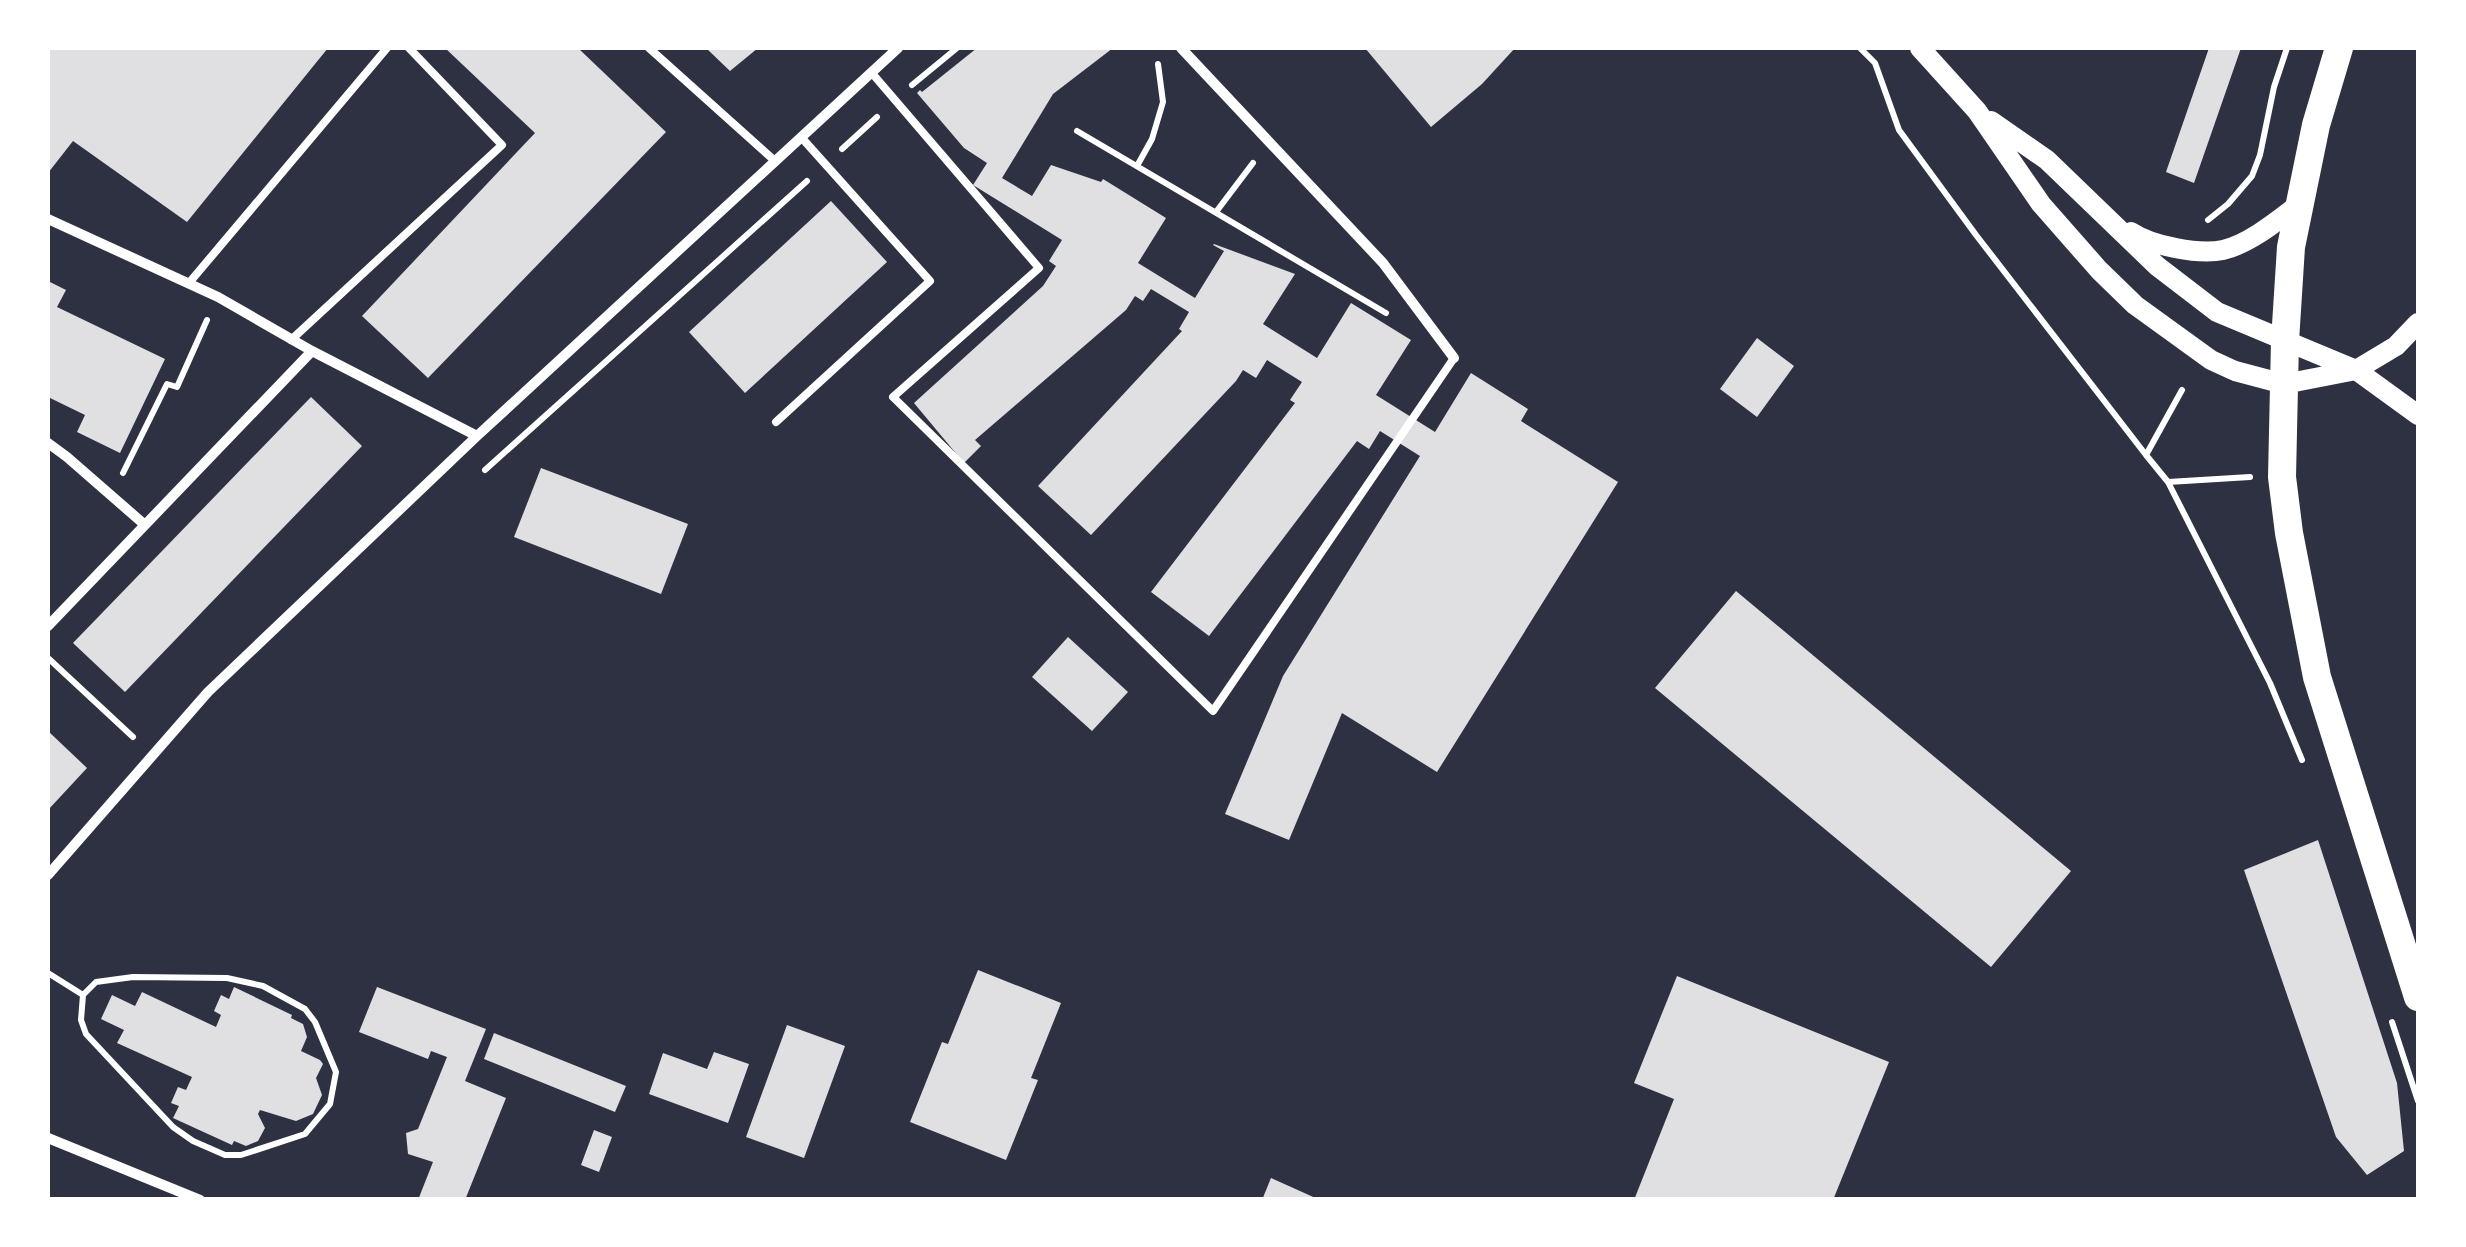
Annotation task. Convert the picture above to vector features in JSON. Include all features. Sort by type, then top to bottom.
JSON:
[{"type":"highway","points":[[2339,48],[2316,125],[2291,247],[2282,477],[2316,677],[2418,997]]},
{"type":"main road","points":[[1920,48],[1977,111],[2041,204],[2100,270],[2136,306],[2211,360],[2235,372],[2284,384],[2356,370],[2396,346],[2418,323]]},
{"type":"main road","points":[[1977,111],[2047,160],[2157,266],[2217,312],[2356,370],[2418,415]]},
{"type":"main road","points":[[2105,215],[2139,238],[2171,249],[2223,250],[2266,230],[2298,205]]},
{"type":"street","points":[[48,875],[208,692],[477,436],[898,48]]},
{"type":"street","points":[[1182,48],[1383,263],[1454,358]]},
{"type":"street","points":[[48,219],[218,298],[477,436]]},
{"type":"street","points":[[48,626],[312,351]]},
{"type":"street","points":[[48,443],[145,525]]},
{"type":"street","points":[[48,1138],[200,1200]]},
{"type":"lane","points":[[189,284],[388,48]]},
{"type":"lane","points":[[291,340],[502,145],[409,48]]},
{"type":"lane","points":[[649,48],[775,161]]},
{"type":"lane","points":[[871,72],[1040,268],[893,397],[1213,712],[1454,358]]},
{"type":"lane","points":[[776,422],[930,281],[801,137]]},
{"type":"path","points":[[476,479],[894,101],[958,48]]},
{"type":"path","points":[[1137,166],[1152,139],[1163,102],[1156,48]]},
{"type":"path","points":[[1860,48],[1875,63],[1899,130],[2168,482],[2270,683],[2305,767]]},
{"type":"path","points":[[2207,220],[2228,204],[2252,176],[2287,48]]},
{"type":"path","points":[[1076,131],[1398,320]]},
{"type":"path","points":[[1216,213],[1269,142]]},
{"type":"path","points":[[112,496],[167,384],[177,387],[218,298]]},
{"type":"path","points":[[2146,455],[2182,390]]},
{"type":"path","points":[[2168,482],[2252,478]]},
{"type":"path","points":[[48,658],[152,756]]},
{"type":"path","points":[[48,974],[83,994]]},
{"type":"path","points":[[133,977],[227,978],[263,986],[305,1009],[316,1022],[336,1072],[330,1104],[305,1134],[241,1155],[225,1156],[173,1127],[86,1034],[81,1020],[83,994],[96,982],[133,977]]},
{"type":"path","points":[[2388,1008],[2418,1101]]},
{"type":"building","points":[[48,48],[328,48],[187,222],[73,141],[48,173]]},
{"type":"building","points":[[445,48],[578,48],[666,132],[428,378],[362,316],[535,133]]},
{"type":"building","points":[[706,48],[758,48],[730,71]]},
{"type":"building","points":[[977,48],[1113,48],[1053,94],[1002,178],[1032,196],[1051,165],[1101,182],[1103,179],[1166,218],[1138,263],[1195,298],[1224,251],[1214,244],[1295,274],[1263,324],[1317,358],[1351,303],[1411,340],[1376,395],[1435,432],[1471,373],[1528,409],[1521,421],[1618,482],[1437,772],[1342,713],[1289,840],[1225,814],[1283,676],[1420,456],[1380,431],[1369,449],[1357,441],[1209,636],[1151,592],[1295,403],[1290,400],[1302,382],[1267,360],[1256,378],[1243,370],[1091,535],[1038,486],[1182,331],[1179,329],[1189,312],[1151,289],[1143,301],[1135,296],[1126,310],[975,440],[981,446],[964,463],[914,403],[1043,286],[1056,266],[1049,261],[1062,240],[973,185],[987,163],[964,148],[917,93]]},
{"type":"building","points":[[1365,48],[1515,48],[1482,84],[1431,127]]},
{"type":"building","points":[[2209,48],[2241,48],[2194,183],[2166,172]]},
{"type":"building","points":[[831,201],[887,262],[745,393],[689,332]]},
{"type":"building","points":[[48,281],[66,290],[57,307],[165,359],[120,453],[77,432],[85,415],[48,397]]},
{"type":"building","points":[[1757,338],[1794,366],[1757,417],[1720,389]]},
{"type":"building","points":[[311,397],[362,446],[125,692],[73,643]]},
{"type":"building","points":[[541,468],[688,524],[661,594],[514,537]]},
{"type":"building","points":[[1736,591],[2071,871],[1991,967],[1655,688]]},
{"type":"building","points":[[1068,637],[1128,692],[1092,731],[1032,677]]},
{"type":"building","points":[[48,731],[87,768],[48,810]]},
{"type":"building","points":[[2318,840],[2397,1083],[2404,1151],[2367,1175],[2336,1137],[2244,870]]},
{"type":"building","points":[[978,970],[1061,1003],[1031,1078],[1038,1080],[1006,1160],[910,1122],[942,1042],[948,1044]]},
{"type":"building","points":[[1677,976],[1889,1062],[1833,1200],[1634,1200],[1674,1099],[1634,1083]]},
{"type":"building","points":[[234,987],[303,1024],[307,1037],[301,1051],[323,1064],[316,1078],[322,1095],[313,1114],[296,1121],[260,1110],[265,1128],[258,1141],[246,1146],[234,1141],[232,1145],[173,1118],[179,1106],[171,1103],[178,1087],[186,1090],[192,1077],[117,1043],[124,1030],[101,1019],[112,995],[135,1006],[142,992],[216,1027],[221,1015],[214,1011],[221,995],[229,999]]},
{"type":"building","points":[[377,987],[486,1029],[465,1081],[506,1098],[465,1200],[418,1200],[433,1162],[408,1154],[406,1133],[418,1129],[447,1057],[431,1051],[428,1059],[359,1032]]},
{"type":"building","points":[[787,1025],[845,1046],[804,1158],[746,1137]]},
{"type":"building","points":[[494,1033],[626,1086],[615,1112],[484,1059]]},
{"type":"building","points":[[714,1052],[749,1064],[728,1123],[649,1094],[663,1053],[707,1069]]},
{"type":"building","points":[[594,1130],[612,1137],[599,1172],[581,1165]]},
{"type":"building","points":[[1271,1178],[1320,1200],[1262,1200]]}]
